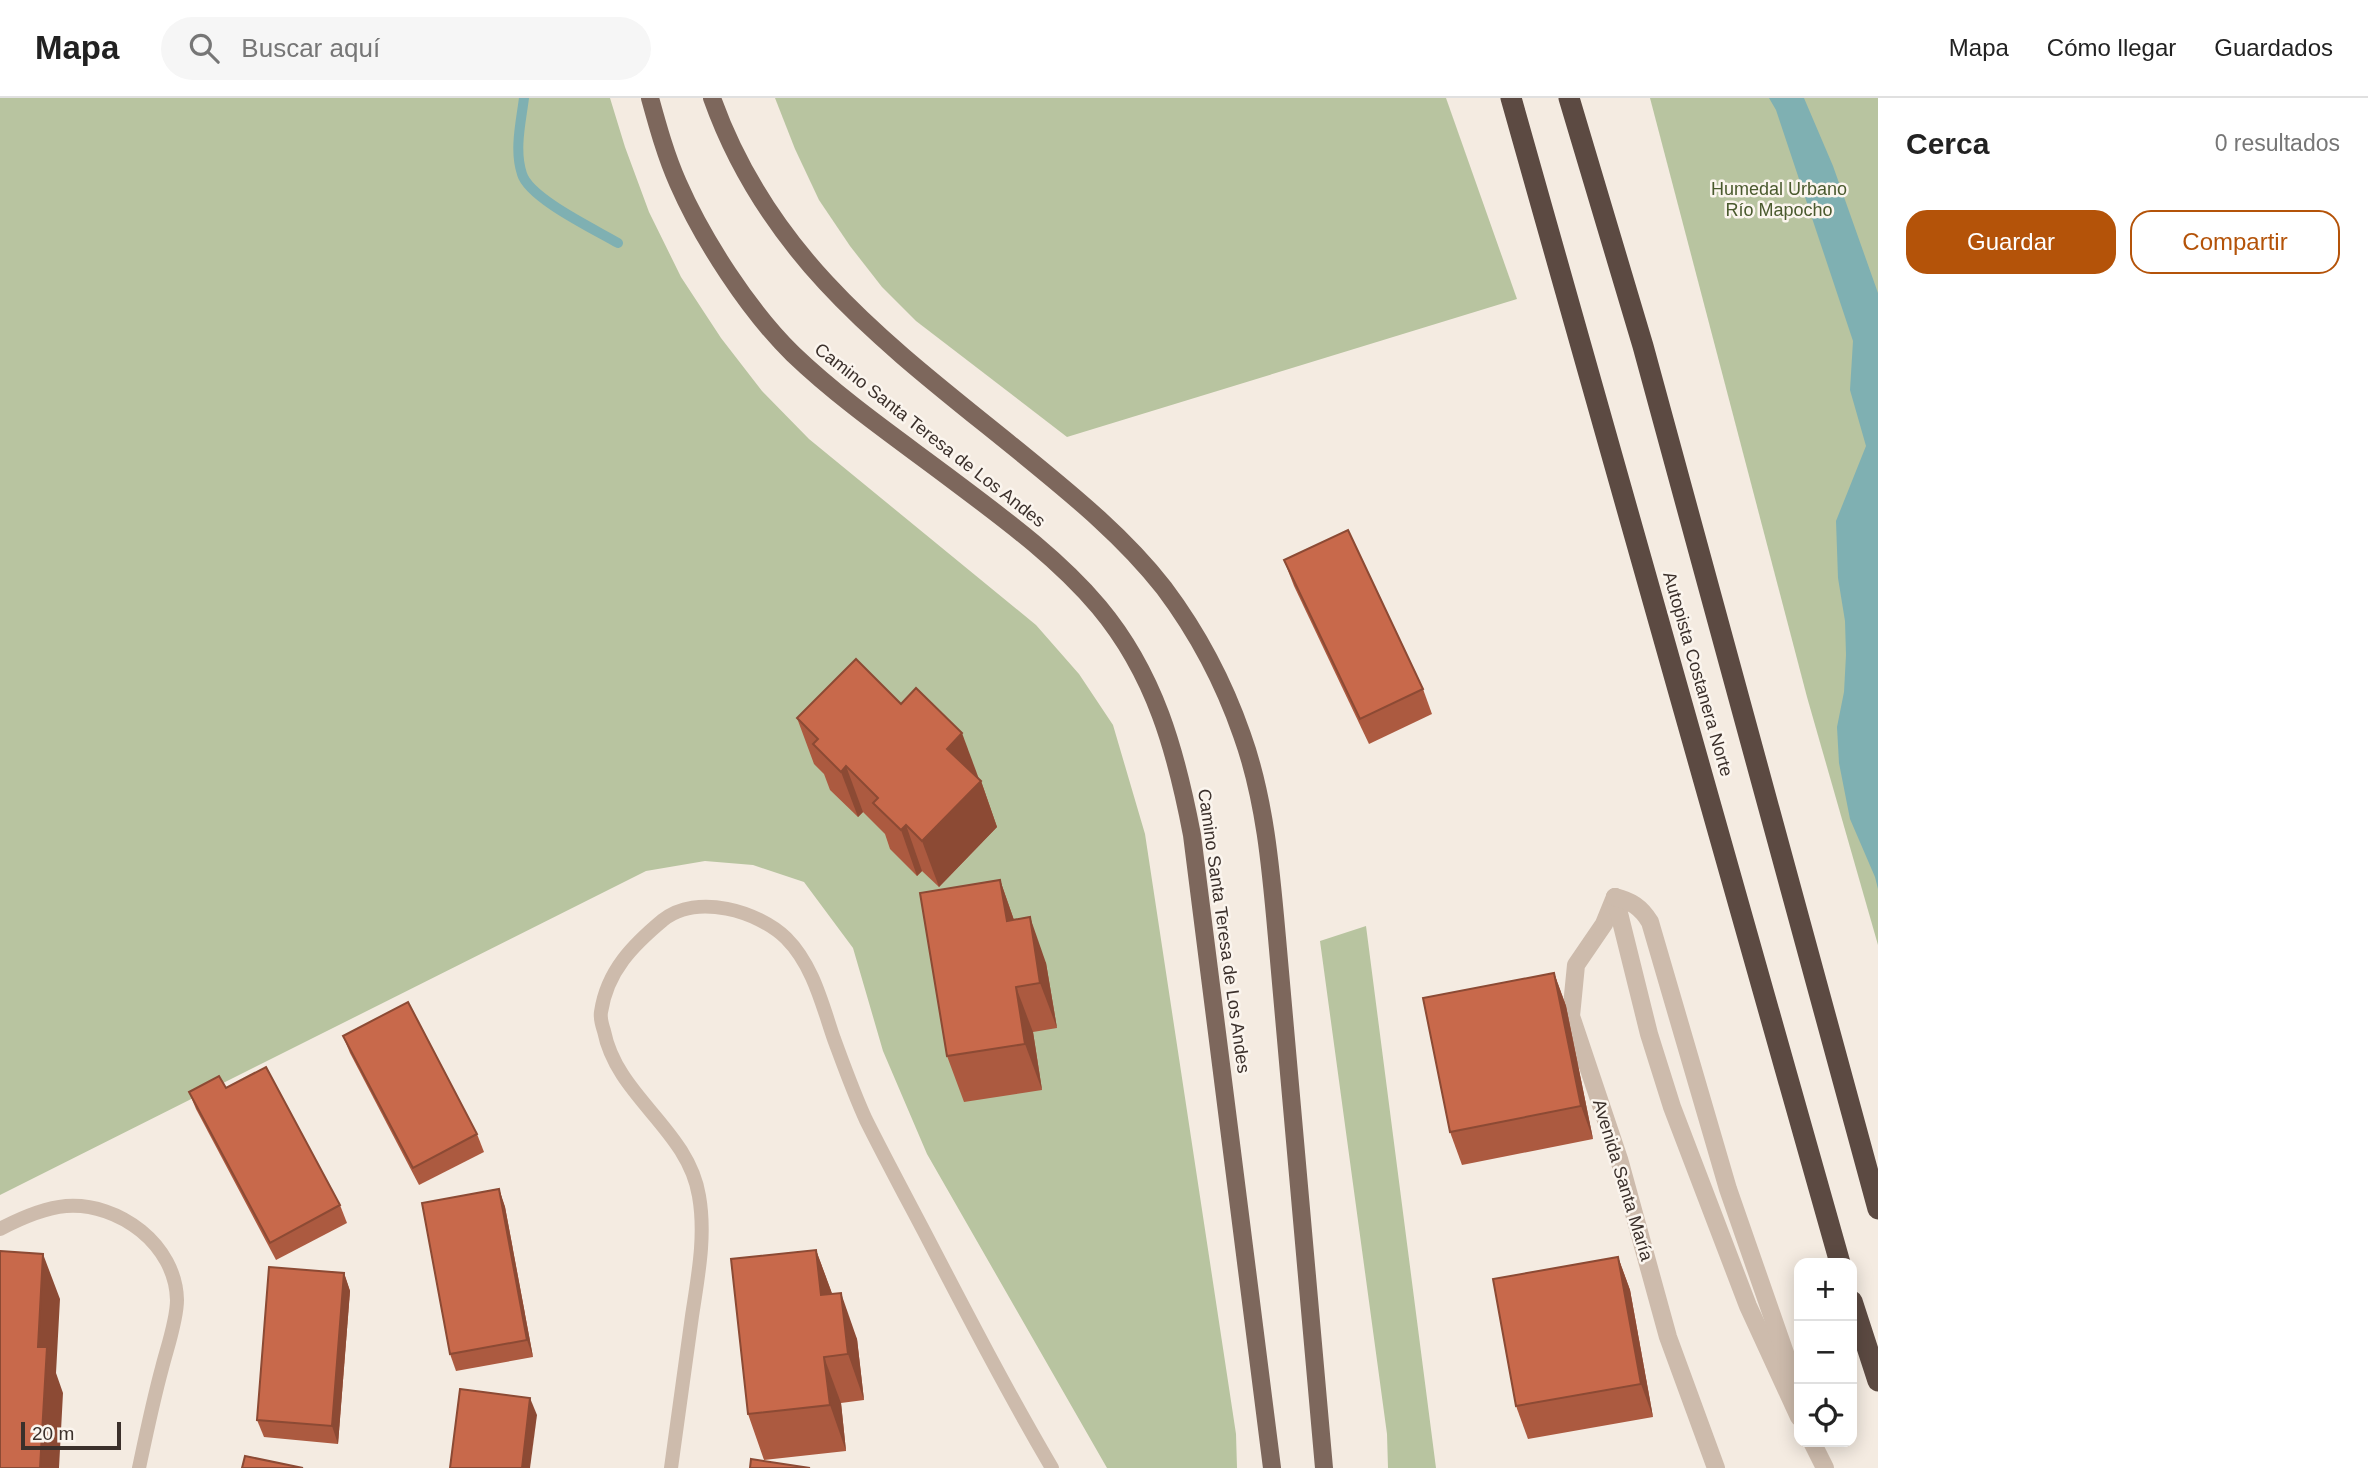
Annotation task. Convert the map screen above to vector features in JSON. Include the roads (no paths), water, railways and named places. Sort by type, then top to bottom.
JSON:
[{"type":"highway","name":"Autopista Costanera Norte","points":[[1511,98],[1839,1258]]},
{"type":"highway","name":"Autopista Costanera Norte","points":[[1569,98],[1643,346],[1878,1209]]},
{"type":"highway","points":[[1857,1316],[1878,1381]]},
{"type":"main road","name":"Camino Santa Teresa de Los Andes","points":[[650,98],[678,184],[717,255],[765,321],[792,353],[830,386],[1025,535],[1067,574],[1099,607],[1125,644],[1162,716],[1175,754],[1192,835],[1272,1468]]},
{"type":"main road","points":[[712,98],[720,122],[746,175],[798,253],[862,321],[1069,492],[1130,550],[1163,588],[1188,625],[1211,663],[1227,698],[1243,737],[1254,776],[1272,878],[1324,1468]]},
{"type":"street","points":[[1615,897],[1635,904],[1650,922],[1728,1189],[1796,1384]]},
{"type":"street","points":[[1615,897],[1649,1034],[1672,1107],[1748,1307],[1794,1406]]},
{"type":"street","name":"Avenida Santa María","points":[[1615,897],[1604,924],[1576,965],[1571,1016],[1619,1159],[1668,1337],[1716,1468]]},
{"type":"street","points":[[1816,1447],[1825,1468]]},
{"type":"lane","points":[[671,1468],[702,1236],[699,1196],[692,1168],[678,1144],[622,1077],[607,1050],[600,1014],[614,970],[638,941],[668,916],[699,906],[733,910],[760,918],[785,937],[807,964],[865,1118],[1020,1413],[1052,1468]]},
{"type":"lane","points":[[0,1229],[65,1206],[91,1208],[115,1214],[137,1227],[158,1246],[171,1271],[177,1300],[139,1468]]},
{"type":"water","points":[[1769,98],[1804,98],[1833,166],[1878,293],[1878,889],[1850,819],[1839,763],[1837,727],[1844,692],[1846,655],[1845,621],[1838,578],[1836,521],[1866,446],[1850,390],[1853,341],[1776,110]]},
{"type":"waterway","points":[[524,98],[519,155],[522,174],[527,183],[549,203],[618,243]]},
{"type":"park label","name":"Humedal Urbano Río Mapocho","points":[[1779,199]]}]
